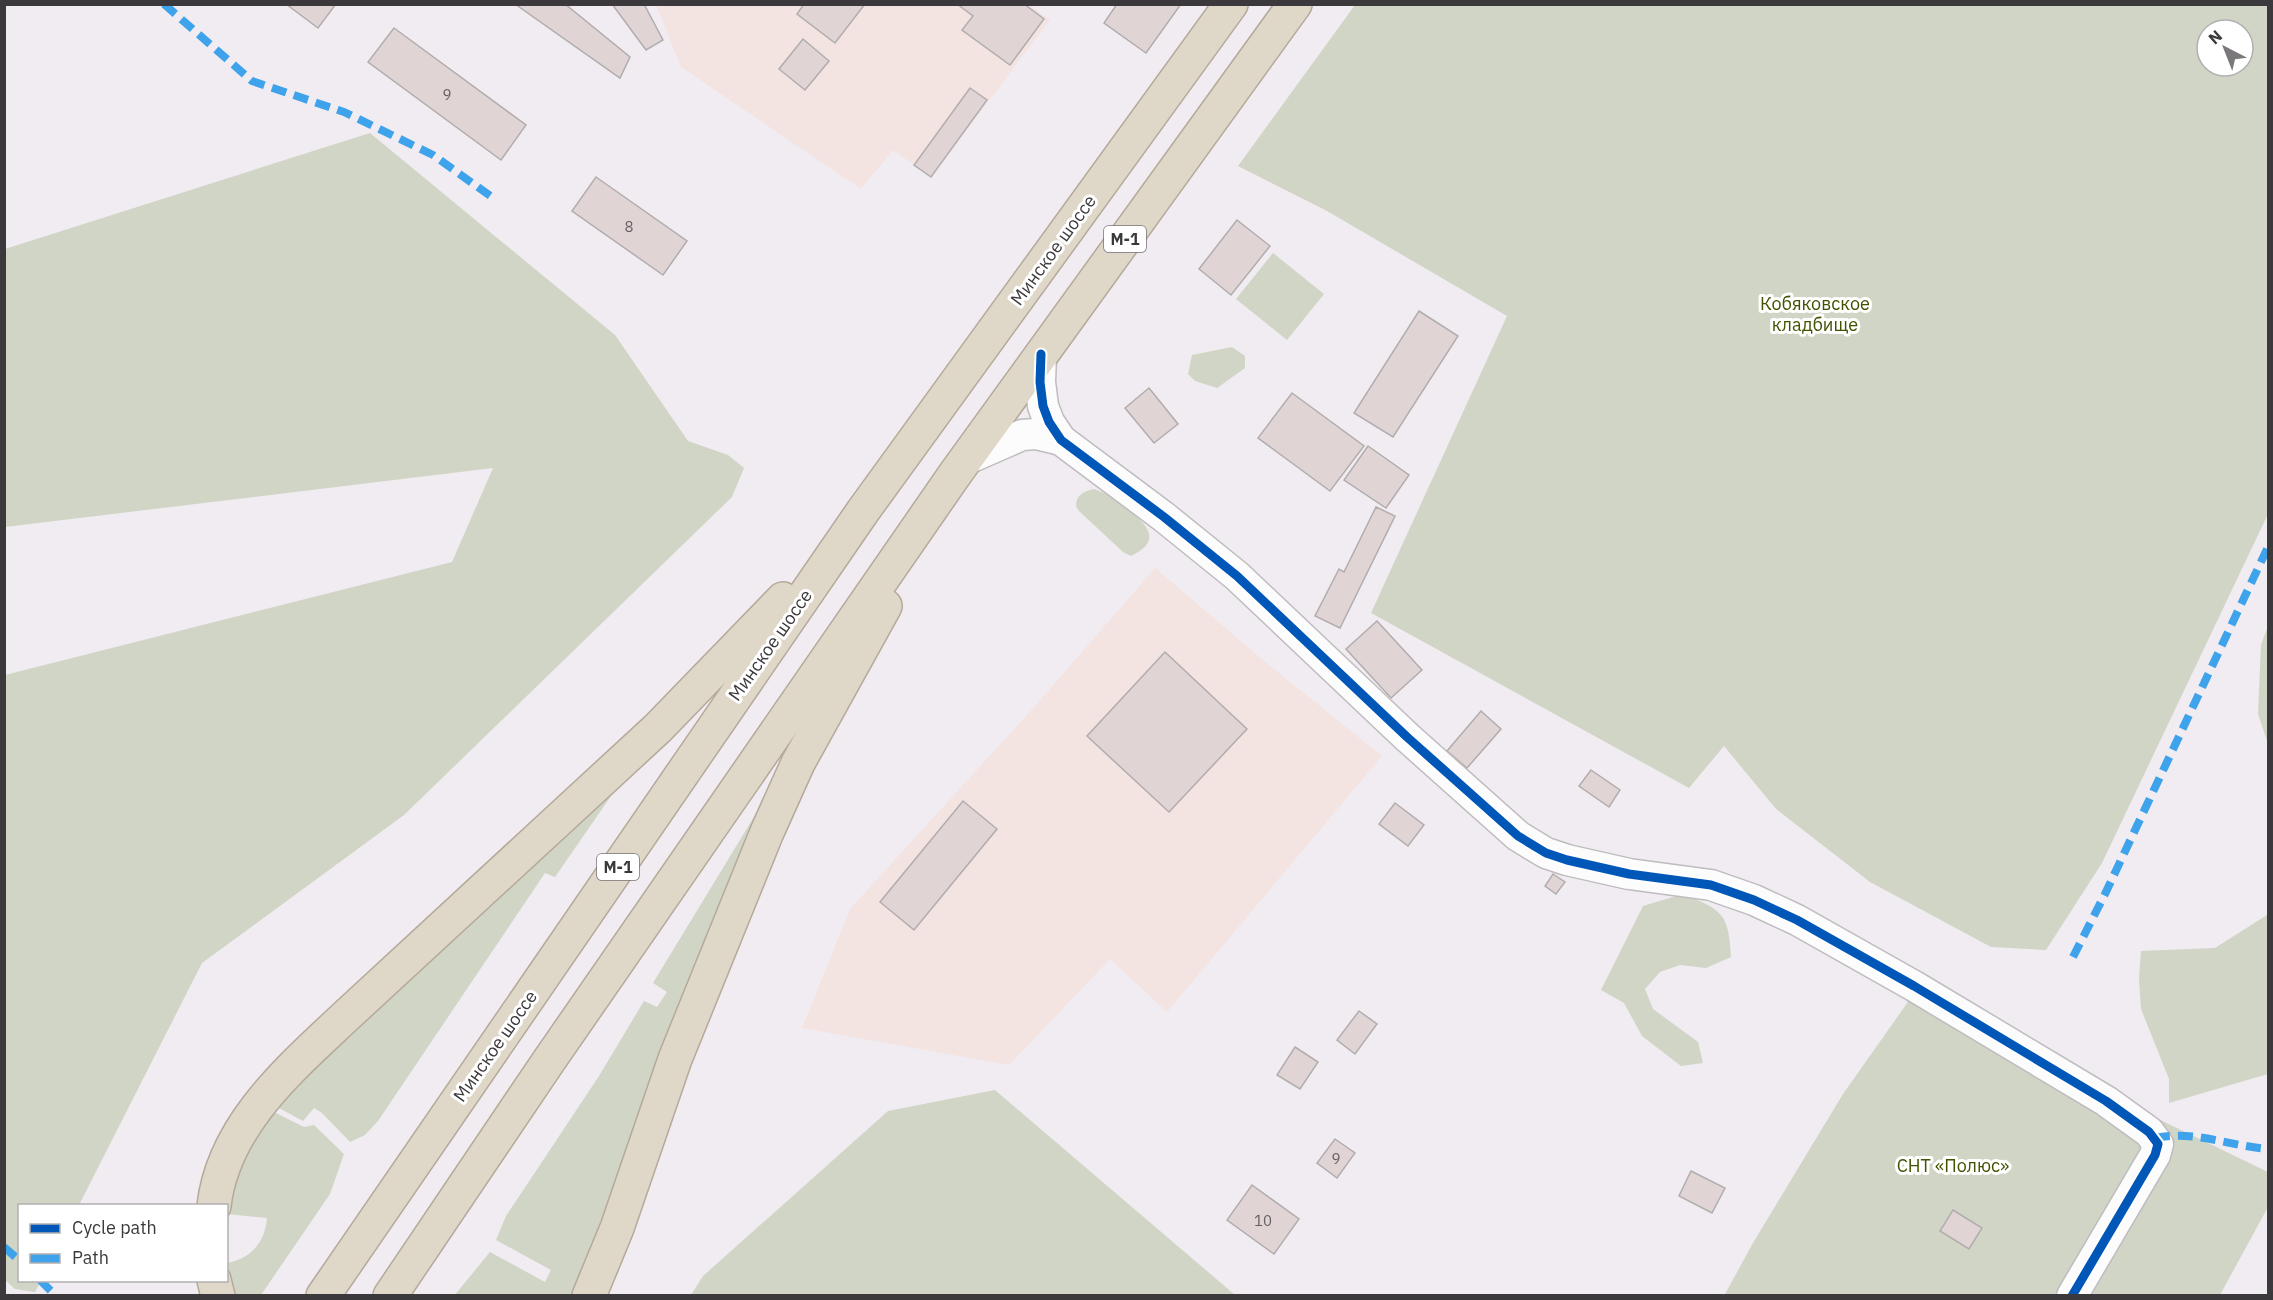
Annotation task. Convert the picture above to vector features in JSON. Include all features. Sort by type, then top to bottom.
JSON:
[{"type":"highway","name":"Минское шоссе","points":[[323,1296],[863,511],[1231,4]]},
{"type":"highway","name":"М-1","points":[[390,1296],[555,1052],[960,467],[1295,4]]},
{"type":"highway","points":[[589,1296],[617,1228],[675,1059],[767,832],[798,763],[960,467]]},
{"type":"highway","points":[[214,1204],[228,1155],[264,1098],[338,1023],[658,728],[764,619],[863,511]]},
{"type":"street","points":[[1041,354],[1040,382],[1043,406],[1049,422],[1061,441]]},
{"type":"street","points":[[960,467],[1022,435],[1036,434],[1061,441],[1164,517],[1237,576],[1442,769],[1503,824],[1530,844],[1546,853],[1568,860],[1629,874],[1711,885],[1754,900],[1797,920],[1914,986],[2106,1101],[2150,1132],[2158,1144],[2155,1155],[2073,1296]]},
{"type":"shaded area","points":[[1028,4],[1050,20],[931,177],[893,150],[861,189],[681,67],[656,5]]},
{"type":"shaded area","points":[[1155,568],[1269,665],[1382,756],[1167,1012],[1110,959],[1009,1065],[802,1028],[850,909],[1035,706]]},
{"type":"green space","name":"Кобяковское кладбище","points":[[1355,5],[2268,5],[2268,514],[2102,863],[2046,950],[1991,947],[1870,882],[1776,809],[1724,746],[1689,788],[1371,613],[1507,316],[1327,211],[1238,166]]},
{"type":"green space","points":[[370,133],[615,335],[688,441],[728,455],[744,468],[732,497],[404,815],[202,963],[80,1204],[18,1204],[18,1282],[40,1282],[35,1292],[15,1289],[4,1279],[5,675],[452,562],[493,468],[5,527],[5,249]]},
{"type":"green space","points":[[1273,253],[1324,294],[1287,340],[1236,299]]},
{"type":"green space","points":[[1232,347],[1245,356],[1245,368],[1217,388],[1195,381],[1188,374],[1192,355]]},
{"type":"green space","points":[[1094,489],[1115,500],[1145,526],[1149,538],[1141,550],[1131,556],[1123,552],[1079,511],[1076,502],[1079,496]]},
{"type":"green space","points":[[2268,626],[2268,744],[2258,714],[2261,645]]},
{"type":"green space","points":[[627,773],[555,877],[545,873],[378,1121],[365,1135],[350,1142],[322,1113],[314,1108],[303,1121],[275,1106],[296,1081]]},
{"type":"green space","points":[[760,807],[661,1050],[635,1136],[574,1295],[454,1296],[490,1252],[545,1282],[551,1270],[496,1240],[506,1216],[599,1076],[644,1001],[657,1007],[667,992],[653,983]]},
{"type":"green space","points":[[1683,894],[1707,904],[1721,915],[1728,931],[1731,957],[1706,968],[1680,965],[1660,972],[1645,989],[1653,1009],[1698,1042],[1703,1063],[1681,1066],[1642,1036],[1624,1003],[1601,990],[1643,906]]},
{"type":"green space","points":[[2268,912],[2268,1074],[2169,1103],[2169,1079],[2141,1009],[2139,979],[2141,951],[2215,948],[2267,915]]},
{"type":"green space","name":"СНТ «Полюс»","points":[[1910,999],[2268,1172],[2268,1207],[2220,1295],[1724,1296],[1753,1243],[1843,1094]]},
{"type":"green space","points":[[995,1090],[1235,1295],[691,1295],[703,1276],[888,1111]]},
{"type":"green space","points":[[272,1111],[304,1127],[314,1125],[344,1154],[330,1194],[261,1295],[235,1295],[228,1267],[228,1263],[243,1258],[255,1248],[266,1227],[267,1218],[228,1214],[243,1156]]},
{"type":"building","points":[[286,4],[336,4],[318,28]]},
{"type":"building","points":[[515,4],[565,4],[630,57],[620,78]]},
{"type":"building","points":[[612,4],[644,4],[663,40],[646,50]]},
{"type":"building","points":[[804,4],[865,4],[835,43],[797,14]]},
{"type":"building","points":[[957,4],[1024,4],[1044,19],[1010,65],[962,30],[973,16]]},
{"type":"building","points":[[1117,4],[1181,4],[1146,53],[1104,23]]},
{"type":"building","points":[[394,28],[526,125],[501,160],[368,62]]},
{"type":"building","points":[[803,39],[829,61],[805,90],[779,69]]},
{"type":"building","points":[[970,88],[987,100],[931,177],[914,165]]},
{"type":"building","points":[[596,177],[687,241],[663,275],[572,211]]},
{"type":"building","points":[[1237,220],[1270,246],[1231,295],[1199,269]]},
{"type":"building","points":[[1419,311],[1458,336],[1393,437],[1354,413]]},
{"type":"building","points":[[1149,388],[1178,424],[1154,443],[1125,408]]},
{"type":"building","points":[[1292,393],[1364,446],[1330,491],[1258,438]]},
{"type":"building","points":[[1368,446],[1409,475],[1386,508],[1344,480]]},
{"type":"building","points":[[1376,507],[1395,516],[1340,628],[1315,616],[1339,569],[1344,572]]},
{"type":"building","points":[[1377,621],[1422,670],[1391,698],[1346,649]]},
{"type":"building","points":[[1165,652],[1247,729],[1169,812],[1087,736]]},
{"type":"building","points":[[1481,711],[1501,729],[1467,768],[1447,751]]},
{"type":"building","points":[[1591,770],[1620,790],[1609,807],[1579,786]]},
{"type":"building","points":[[963,801],[997,829],[914,930],[880,902]]},
{"type":"building","points":[[1395,803],[1424,825],[1408,846],[1379,824]]},
{"type":"building","points":[[1553,874],[1565,882],[1556,894],[1545,886]]},
{"type":"building","points":[[1359,1011],[1377,1024],[1355,1054],[1337,1040]]},
{"type":"building","points":[[1295,1047],[1318,1062],[1300,1089],[1277,1075]]},
{"type":"building","points":[[1335,1139],[1355,1153],[1337,1178],[1317,1163]]},
{"type":"building","points":[[1691,1171],[1725,1188],[1712,1213],[1679,1196]]},
{"type":"building","points":[[1252,1185],[1299,1219],[1274,1254],[1227,1220]]},
{"type":"building","points":[[1953,1210],[1982,1228],[1969,1249],[1940,1231]]},
{"type":"marked path","points":[[164,4],[252,81],[344,112],[433,155],[496,200]]},
{"type":"marked path","points":[[2073,957],[2105,894],[2268,547]]},
{"type":"marked path","points":[[2155,1138],[2198,1137],[2268,1149]]},
{"type":"marked path","points":[[4,1247],[18,1259]]},
{"type":"marked path","points":[[42,1282],[56,1296]]},
{"type":"cycle path","points":[[1041,354],[1040,382],[1043,406],[1049,422],[1061,440],[1164,517],[1237,576],[1407,737],[1518,836],[1546,853],[1567,860],[1629,874],[1711,885],[1754,900],[1797,920],[1914,986],[2106,1101],[2149,1132],[2158,1144],[2155,1155],[2072,1296]]}]
